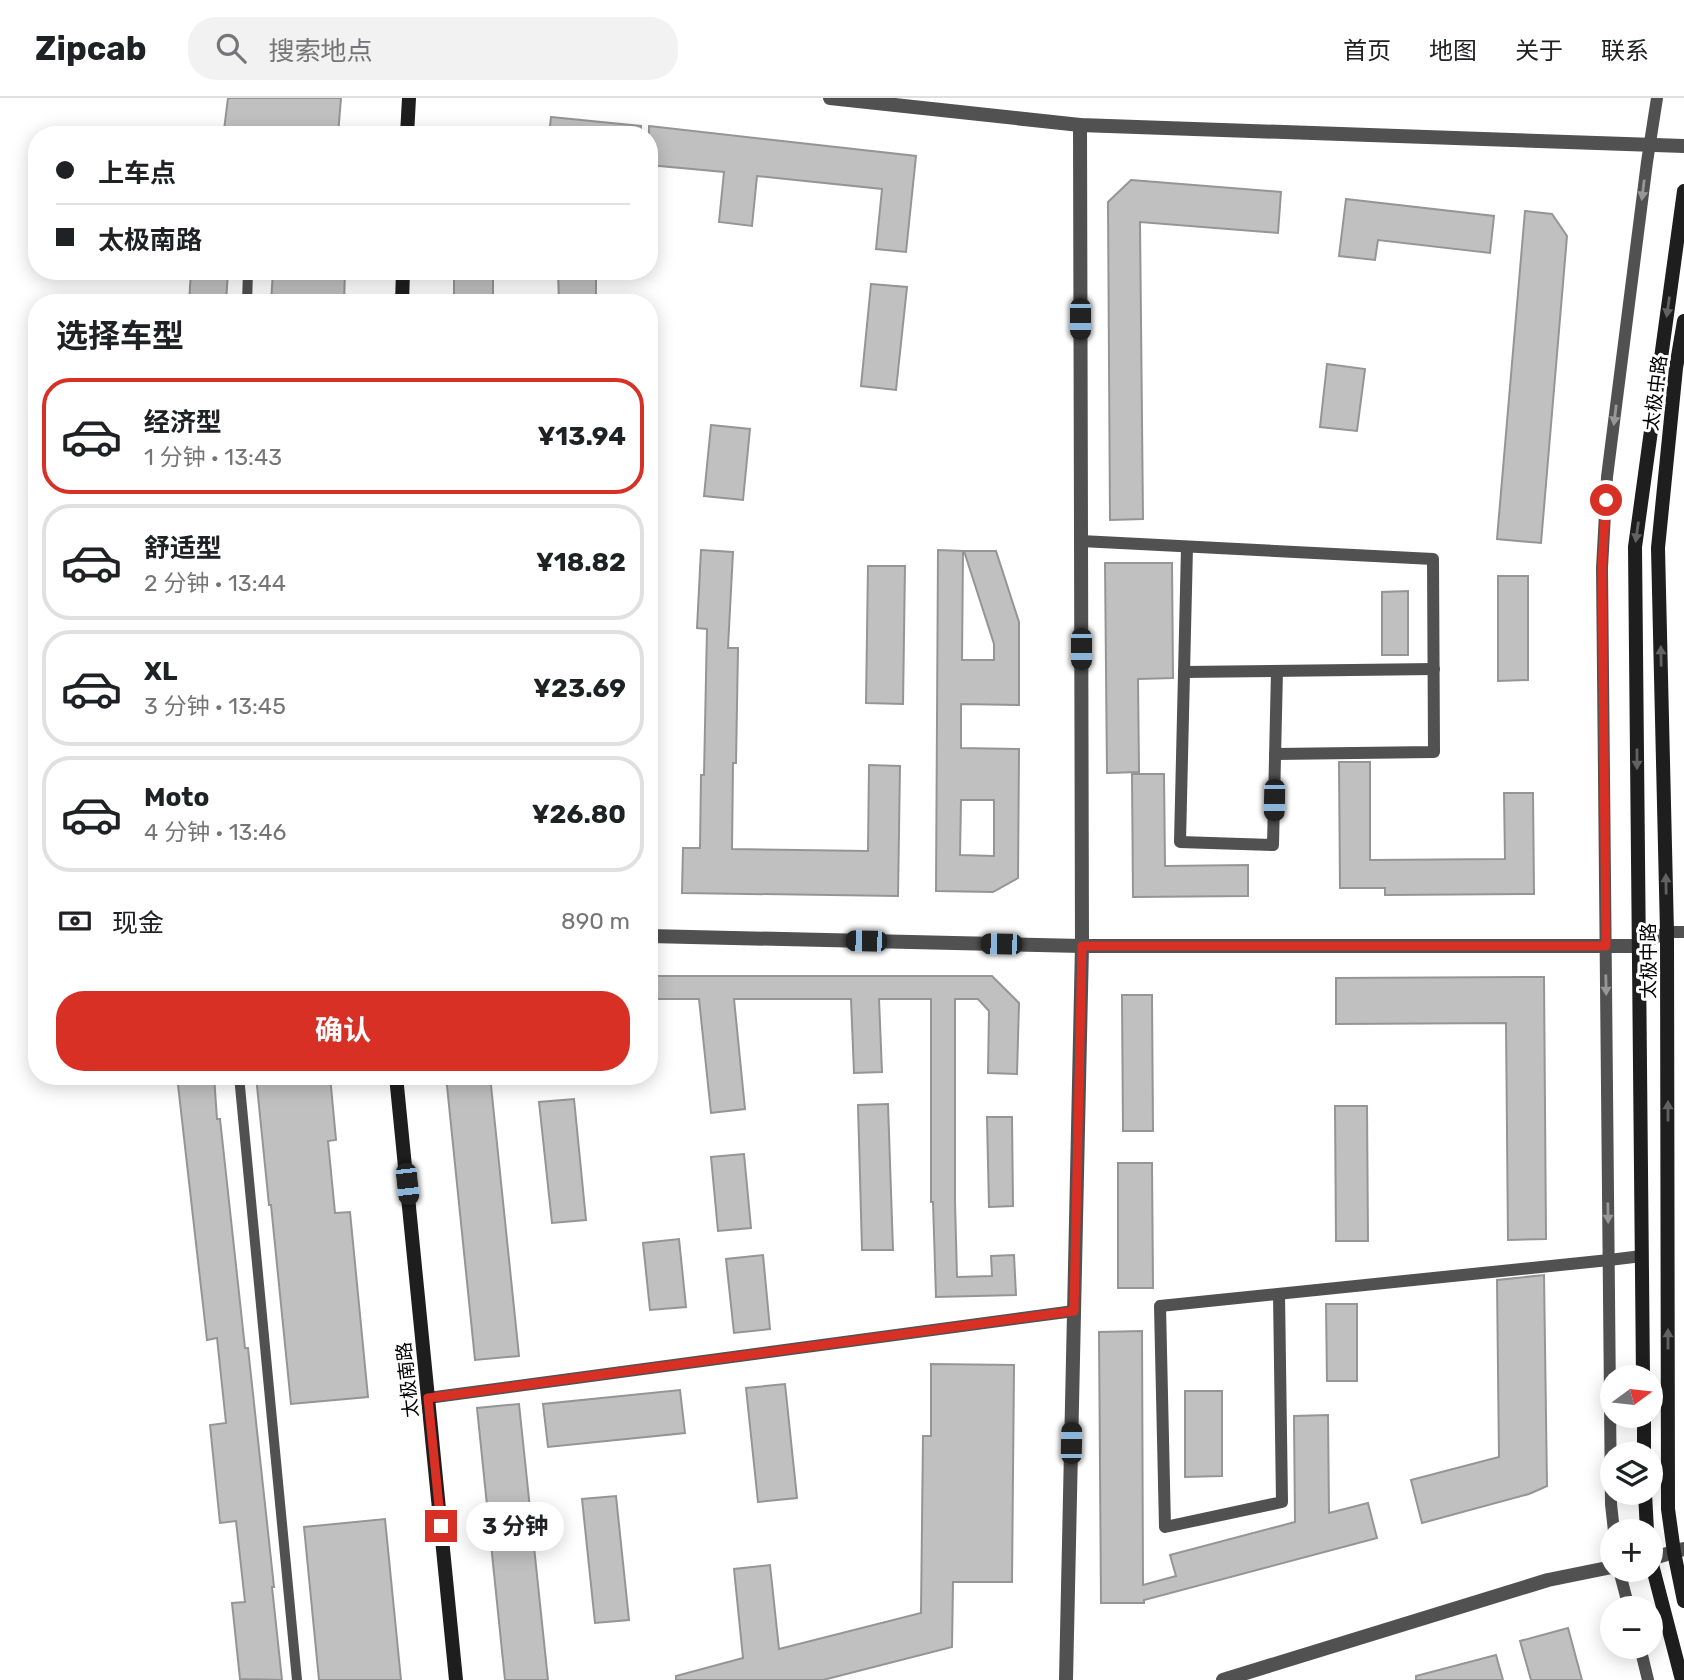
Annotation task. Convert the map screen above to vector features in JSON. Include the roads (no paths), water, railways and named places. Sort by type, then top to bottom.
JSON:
[{"type":"main road","points":[[407,126],[409,98]]},
{"type":"main road","name":"太极中路","points":[[1643,1365],[1635,547],[1684,191]]},
{"type":"main road","name":"太极中路","points":[[1684,321],[1658,548],[1667,932],[1668,1509],[1679,1551],[1684,1601]]},
{"type":"main road","name":"太极南路","points":[[397,1085],[456,1680]]},
{"type":"main road","points":[[1656,1582],[1682,1680]]},
{"type":"street","points":[[830,98],[1080,125],[1684,146]]},
{"type":"street","points":[[1613,1519],[1603,555],[1608,477],[1657,98]]},
{"type":"street","points":[[1066,1680],[1082,946],[1080,125]]},
{"type":"street","points":[[1081,541],[1433,559],[1434,752],[1275,754]]},
{"type":"street","points":[[1188,547],[1180,842],[1273,845],[1277,671]]},
{"type":"street","points":[[1184,672],[1434,669]]},
{"type":"street","points":[[658,936],[1082,946],[1638,946],[1667,932],[1684,932]]},
{"type":"street","points":[[240,1085],[297,1680]]},
{"type":"street","points":[[1279,1294],[1282,1502],[1165,1527],[1160,1306],[1642,1256]]},
{"type":"street","points":[[428,1398],[1074,1311]]},
{"type":"street","points":[[1223,1680],[1548,1580],[1600,1569]]},
{"type":"street","points":[[1643,1659],[1648,1680]]}]
